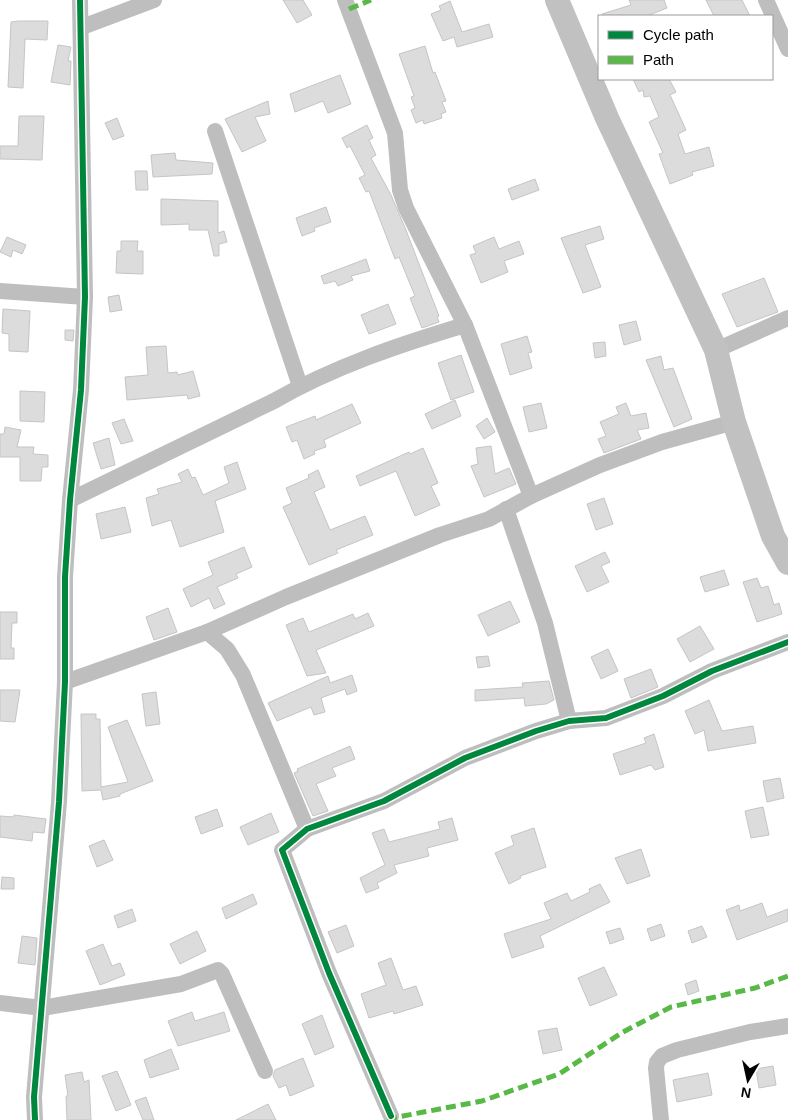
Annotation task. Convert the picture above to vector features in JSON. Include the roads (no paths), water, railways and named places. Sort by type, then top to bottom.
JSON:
[{"type":"main road","points":[[557,0],[607,118],[716,350],[734,422],[773,536],[788,563]]},
{"type":"street","points":[[36,1120],[34,1097],[58,802],[65,682],[65,578],[70,500],[81,390],[85,297],[82,26],[80,0]]},
{"type":"street","points":[[82,26],[154,0]]},
{"type":"street","points":[[345,0],[395,133],[400,190],[406,208],[465,324],[531,496]]},
{"type":"street","points":[[766,0],[773,15]]},
{"type":"street","points":[[773,15],[788,48]]},
{"type":"street","points":[[215,131],[300,386]]},
{"type":"street","points":[[0,291],[85,297]]},
{"type":"street","points":[[716,350],[788,318]]},
{"type":"street","points":[[70,500],[274,401],[300,386],[418,339],[465,324]]},
{"type":"street","points":[[65,682],[207,632],[286,596],[440,535],[489,519],[531,496],[600,466],[662,442],[734,422]]},
{"type":"street","points":[[506,509],[544,623],[569,721]]},
{"type":"street","points":[[207,632],[227,650],[243,675],[307,829]]},
{"type":"street","points":[[391,1116],[329,974],[283,855],[282,850],[285,845],[307,829],[384,801],[465,758],[536,731],[569,721],[606,718],[663,696],[712,671],[788,642]]},
{"type":"street","points":[[0,1003],[42,1008],[181,984],[218,970],[222,974],[265,1071]]},
{"type":"street","points":[[661,1120],[656,1068],[657,1062],[662,1056],[677,1050],[750,1032],[788,1026]]}]
